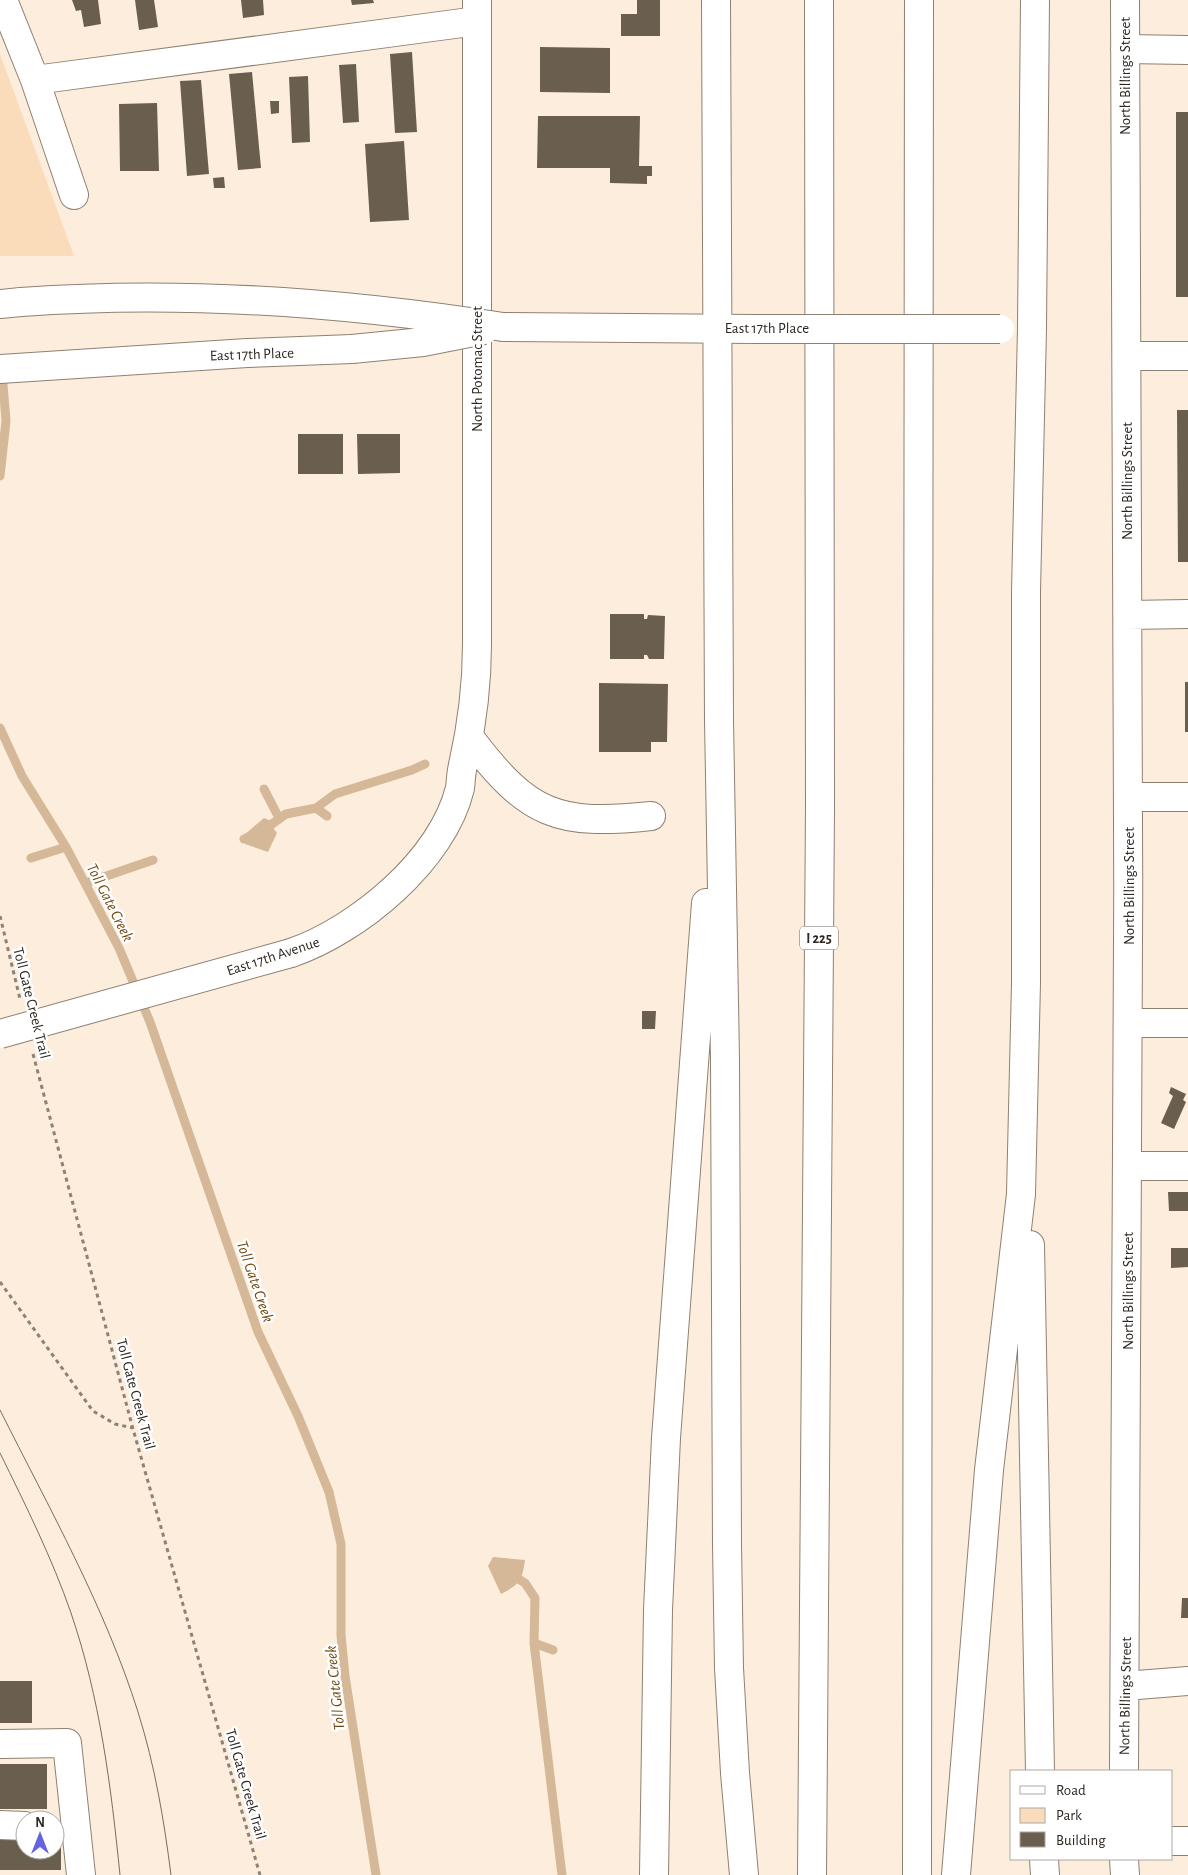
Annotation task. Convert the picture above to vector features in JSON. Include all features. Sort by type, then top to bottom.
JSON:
[{"type":"main road","points":[[3,0],[35,80],[74,195]]},
{"type":"main road","points":[[716,0],[719,720],[725,1059],[729,1668],[735,1773],[744,1875]]},
{"type":"main road","name":"I 225","points":[[812,1875],[820,808],[819,0]]},
{"type":"main road","points":[[917,1875],[919,0]]},
{"type":"main road","points":[[1035,0],[1032,328],[1026,592],[1026,983],[1040,1770]]},
{"type":"main road","name":"North Billings Street","points":[[1124,1770],[1129,1023],[1125,0]]},
{"type":"main road","points":[[35,80],[477,10]]},
{"type":"main road","name":"North Potomac Street","points":[[470,738],[478,644],[477,10]]},
{"type":"main road","points":[[1125,49],[1188,50]]},
{"type":"main road","name":"East 17th Place","points":[[0,304],[74,298],[261,301],[363,307],[502,327],[755,329],[1032,328]]},
{"type":"main road","name":"East 17th Place","points":[[0,369],[247,353],[352,350],[423,342],[502,327]]},
{"type":"main road","points":[[1127,356],[1188,356]]},
{"type":"main road","points":[[1128,615],[1188,614]]},
{"type":"main road","points":[[654,1875],[658,1610],[666,1438],[719,720]]},
{"type":"main road","points":[[470,738],[491,766],[526,798],[545,810],[566,817],[590,820],[652,816]]},
{"type":"main road","name":"East 17th Avenue","points":[[0,1034],[291,953],[335,934],[393,891],[420,861],[442,827],[457,796],[470,738]]},
{"type":"main road","points":[[1129,797],[1188,797]]},
{"type":"main road","points":[[956,1875],[989,1470],[1021,1194],[1026,983]]},
{"type":"main road","points":[[1129,1023],[1188,1023]]},
{"type":"main road","points":[[1128,1166],[1188,1166]]},
{"type":"main road","points":[[1125,1686],[1188,1681]]},
{"type":"main road","points":[[0,1744],[67,1744],[65,1826],[81,1875]]},
{"type":"main road","points":[[0,1826],[15,1826]]},
{"type":"main road","points":[[1173,1841],[1188,1841]]},
{"type":"main road","points":[[1044,1860],[1045,1875]]},
{"type":"main road","points":[[1124,1860],[1125,1875]]},
{"type":"path","name":"Toll Gate Creek Trail","points":[[0,916],[22,1008]]},
{"type":"path","name":"Toll Gate Creek Trail","points":[[31,1045],[133,1428],[260,1875]]},
{"type":"path","points":[[0,1282],[93,1411],[115,1424],[133,1428]]},
{"type":"green space","points":[[0,54],[74,256],[0,256]]},
{"type":"shaded area","points":[[264,818],[276,823],[273,828],[277,833],[268,852],[245,844],[243,836]]},
{"type":"shaded area","points":[[493,1557],[525,1560],[523,1573],[519,1581],[501,1594],[488,1566]]},
{"type":"building","points":[[72,0],[98,0],[101,24],[84,27],[81,10],[76,11]]},
{"type":"building","points":[[135,0],[154,0],[158,27],[139,30]]},
{"type":"building","points":[[241,0],[263,0],[264,15],[243,18]]},
{"type":"building","points":[[351,0],[373,0],[374,3],[352,5]]},
{"type":"building","points":[[637,0],[660,0],[660,36],[621,36],[621,14],[637,14]]},
{"type":"building","points":[[540,47],[610,48],[610,93],[540,92]]},
{"type":"building","points":[[412,52],[417,132],[395,133],[390,54]]},
{"type":"building","points":[[356,64],[359,122],[343,123],[339,65]]},
{"type":"building","points":[[252,72],[261,168],[238,170],[229,74]]},
{"type":"building","points":[[308,76],[310,142],[292,143],[289,77]]},
{"type":"building","points":[[201,80],[209,174],[187,176],[180,81]]},
{"type":"building","points":[[270,101],[279,101],[279,113],[271,114]]},
{"type":"building","points":[[157,103],[159,171],[120,171],[119,104]]},
{"type":"building","points":[[1176,112],[1188,112],[1188,297],[1176,297]]},
{"type":"building","points":[[538,116],[640,116],[639,166],[652,166],[652,176],[647,176],[647,184],[610,183],[610,168],[537,168]]},
{"type":"building","points":[[404,141],[409,220],[370,222],[365,144]]},
{"type":"building","points":[[224,177],[225,188],[214,188],[213,178]]},
{"type":"building","points":[[1177,410],[1188,410],[1188,562],[1178,562]]},
{"type":"building","points":[[298,434],[343,434],[343,474],[298,474]]},
{"type":"building","points":[[357,434],[400,434],[400,473],[358,474]]},
{"type":"building","points":[[610,614],[644,614],[644,619],[647,619],[648,615],[665,616],[664,659],[649,659],[647,655],[644,655],[644,659],[610,659]]},
{"type":"building","points":[[1185,682],[1188,682],[1188,732],[1185,732]]},
{"type":"building","points":[[599,683],[668,684],[667,742],[651,742],[651,752],[599,752]]},
{"type":"building","points":[[642,1011],[656,1011],[655,1029],[642,1029]]},
{"type":"building","points":[[1171,1087],[1186,1094],[1183,1100],[1186,1102],[1174,1129],[1161,1123],[1173,1096],[1169,1093]]},
{"type":"building","points":[[1168,1192],[1188,1192],[1188,1211],[1169,1211]]},
{"type":"building","points":[[1171,1248],[1188,1248],[1188,1267],[1171,1268]]},
{"type":"building","points":[[1182,1598],[1188,1598],[1188,1618],[1181,1618]]},
{"type":"building","points":[[0,1681],[32,1681],[32,1723],[0,1723]]},
{"type":"building","points":[[0,1764],[47,1764],[47,1809],[0,1809]]},
{"type":"building","points":[[0,1837],[15,1837],[15,1860],[61,1860],[61,1870],[0,1870]]},
{"type":"waterway","name":"Toll Gate Creek","points":[[0,476],[6,421],[2,372]]},
{"type":"waterway","name":"Toll Gate Creek","points":[[0,728],[22,776],[66,847],[119,948],[150,1022],[258,1332],[298,1416],[329,1492],[341,1544],[341,1635],[345,1676],[376,1875]]},
{"type":"waterway","points":[[244,839],[265,829],[286,814],[316,808],[335,794],[412,770],[425,764]]},
{"type":"waterway","points":[[264,789],[279,818]]},
{"type":"waterway","points":[[316,808],[327,816]]},
{"type":"waterway","points":[[31,858],[66,847]]},
{"type":"waterway","points":[[86,883],[153,860]]},
{"type":"waterway","points":[[512,1575],[525,1583],[535,1598],[534,1643],[562,1875]]},
{"type":"waterway","points":[[534,1643],[553,1650]]},
{"type":"tram line","points":[[0,1410],[75,1558],[125,1673],[144,1732],[154,1773],[171,1875]]},
{"type":"tram line","points":[[0,1453],[56,1572],[81,1645],[90,1677],[103,1742],[113,1808],[120,1875]]}]
